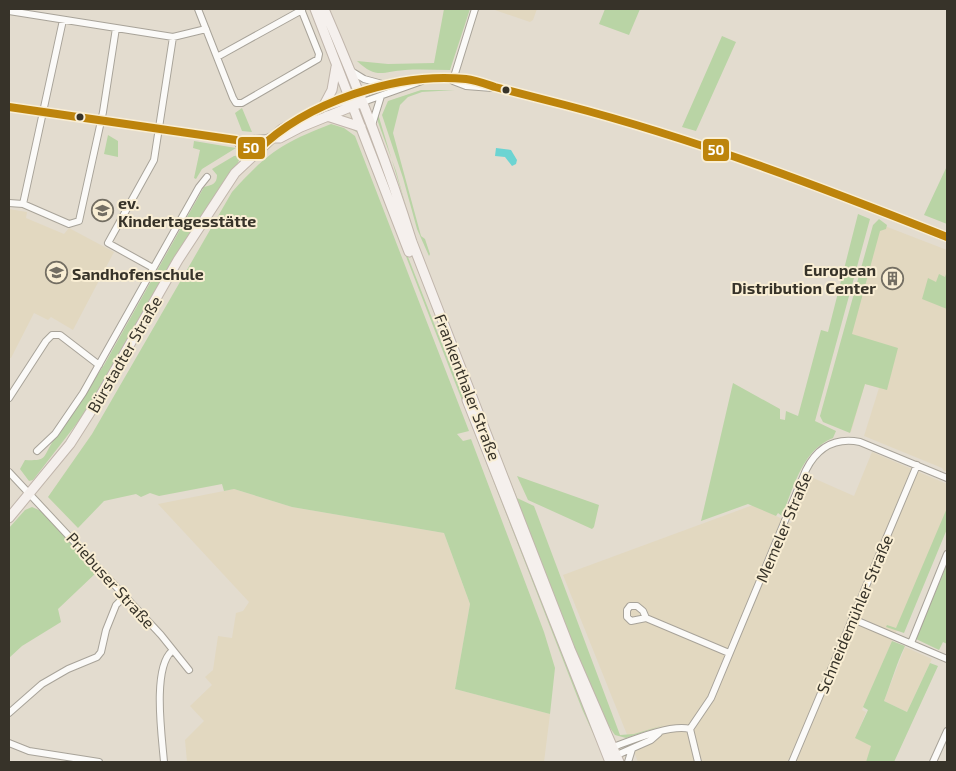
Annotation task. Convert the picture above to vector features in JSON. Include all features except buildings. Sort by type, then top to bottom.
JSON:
[{"type":"main road","name":"Frankenthaler Straße","points":[[315,9],[608,758]]},
{"type":"main road","name":"Frankenthaler Straße","points":[[324,9],[362,98],[433,296],[570,649],[616,755]]},
{"type":"main road","points":[[336,64],[332,90],[325,111],[361,127]]},
{"type":"main road","name":"Bürstadter Straße","points":[[9,518],[70,444],[98,400],[178,260],[227,184],[244,163],[270,138],[296,120],[362,98]]},
{"type":"main road","points":[[608,758],[616,755]]},
{"type":"street","points":[[198,9],[217,57],[236,103],[242,103],[318,59],[319,54],[302,9],[217,57]]},
{"type":"street","points":[[453,80],[475,9]]},
{"type":"street","points":[[9,11],[173,37],[206,29]]},
{"type":"street","points":[[23,204],[45,112],[63,20]]},
{"type":"street","points":[[9,203],[23,204],[69,224],[79,221],[102,119],[116,28]]},
{"type":"street","points":[[153,268],[108,243],[154,160],[173,37]]},
{"type":"street","points":[[351,71],[364,79],[387,85]]},
{"type":"street","points":[[362,98],[387,85],[412,79],[422,81],[466,79],[596,113],[691,142],[820,187],[947,237]]},
{"type":"street","points":[[362,98],[381,96],[422,81]]},
{"type":"street","points":[[372,126],[381,96]]},
{"type":"street","points":[[9,107],[159,127],[236,140],[270,138]]},
{"type":"street","points":[[236,140],[256,151]]},
{"type":"street","points":[[236,140],[243,151],[244,163]]},
{"type":"street","points":[[37,451],[54,434],[99,365],[199,187],[207,177]]},
{"type":"street","points":[[9,398],[46,341],[52,335],[60,335],[99,365]]},
{"type":"street","name":"Memeler Straße","points":[[690,729],[711,698],[804,476],[818,452],[834,442],[852,440],[947,478]]},
{"type":"street","name":"Schneidemühler Straße","points":[[792,762],[917,465]]},
{"type":"street","name":"Priebuser Straße","points":[[9,472],[126,596],[189,670]]},
{"type":"street","points":[[910,642],[947,554]]},
{"type":"street","points":[[9,713],[42,684],[68,669],[97,657],[101,652],[106,630],[116,605],[126,596]]},
{"type":"street","points":[[646,618],[729,653]]},
{"type":"street","points":[[853,619],[947,659]]},
{"type":"street","points":[[164,762],[160,698],[164,661],[172,651]]},
{"type":"street","points":[[616,755],[648,734],[659,733],[676,727],[690,729],[698,762]]},
{"type":"street","points":[[933,762],[947,732]]},
{"type":"street","points":[[616,755],[651,740],[659,733]]},
{"type":"street","points":[[9,743],[29,751],[99,762]]},
{"type":"street","points":[[628,762],[632,749]]},
{"type":"shaded area","points":[[492,9],[537,9],[533,20],[530,22]]},
{"type":"shaded area","name":"Sandhofenschule","points":[[9,209],[27,212],[26,218],[64,234],[69,228],[114,252],[73,330],[51,317],[48,320],[34,313],[11,358],[9,358]]},
{"type":"shaded area","points":[[877,223],[947,250],[947,471],[864,436],[879,388],[865,384],[851,432],[831,422]]},
{"type":"shaded area","points":[[872,452],[947,484],[947,515],[862,710],[866,712],[856,737],[873,746],[866,762],[638,762],[563,575],[753,505],[791,523],[811,477],[854,496]]},
{"type":"shaded area","points":[[234,489],[292,507],[444,533],[470,604],[455,689],[550,714],[544,762],[187,762],[185,740],[204,721],[190,706],[212,685],[205,677],[213,670],[218,636],[232,638],[236,613],[243,611],[249,602],[158,504]]},
{"type":"shaded area","points":[[905,647],[932,659],[907,712],[884,701]]},
{"type":"green space","points":[[444,9],[470,9],[450,70],[411,70],[380,73],[369,70],[357,61],[388,64],[434,63]]},
{"type":"green space","points":[[605,9],[640,9],[629,35],[599,24]]},
{"type":"green space","points":[[722,36],[736,42],[696,131],[682,127]]},
{"type":"green space","points":[[421,90],[455,90],[422,92],[408,97],[400,105],[393,133],[421,236],[425,239],[429,256],[417,229],[403,178],[382,115],[388,101]]},
{"type":"green space","points":[[242,108],[252,132],[242,131],[235,113]]},
{"type":"green space","points":[[378,114],[392,159],[378,122]]},
{"type":"green space","points":[[331,124],[344,128],[355,136],[469,431],[457,434],[463,441],[471,439],[544,632],[555,668],[550,714],[455,689],[470,604],[444,533],[292,507],[234,489],[224,491],[222,484],[159,496],[150,493],[141,497],[136,494],[104,501],[78,528],[48,497],[92,434],[232,192],[255,168],[276,151],[300,137]]},
{"type":"green space","points":[[345,125],[353,127],[359,132],[606,762],[582,709],[358,133]]},
{"type":"green space","points":[[108,135],[118,141],[118,157],[104,154]]},
{"type":"green space","points":[[194,141],[236,148],[202,169],[196,179],[194,178],[200,150],[193,148]]},
{"type":"green space","points":[[241,155],[237,165],[187,239],[88,409],[33,480],[29,481],[20,469],[25,460],[38,460],[44,457],[104,365],[204,187],[215,182],[217,175],[212,169],[234,156]]},
{"type":"green space","points":[[947,166],[947,224],[924,215]]},
{"type":"green space","points":[[407,209],[417,243],[517,498],[534,506],[620,735],[634,734],[664,725],[626,738],[615,735],[608,725],[574,648],[418,249]]},
{"type":"green space","points":[[858,214],[870,219],[815,421],[836,431],[833,438],[822,444],[806,460],[782,516],[778,513],[776,516],[748,504],[701,521],[733,383],[780,409],[780,419],[785,420],[786,411],[798,416],[821,330],[828,332]]},
{"type":"green space","points":[[879,219],[887,225],[886,229],[880,231],[852,334],[898,348],[887,390],[865,384],[850,433],[823,422],[820,416],[873,225]]},
{"type":"green space","points":[[947,271],[947,309],[922,299],[928,278],[936,282],[939,274],[945,277]]},
{"type":"green space","points":[[517,476],[599,505],[594,527],[592,529],[528,500]]},
{"type":"green space","points":[[32,507],[41,511],[97,572],[58,609],[61,622],[22,646],[9,658],[9,528],[25,510]]},
{"type":"green space","points":[[947,508],[947,529],[904,633],[886,627],[887,625],[896,628]]},
{"type":"green space","points":[[947,564],[947,644],[943,642],[939,650],[916,639]]},
{"type":"green space","points":[[892,641],[905,646],[884,701],[907,712],[930,663],[938,666],[894,762],[866,762],[871,746],[855,738],[868,710],[863,707]]},
{"type":"water","points":[[496,148],[511,150],[517,160],[516,164],[512,166],[505,157],[495,156]]},
{"type":"transit line","name":"50","points":[[9,107],[236,140],[257,151],[277,134],[301,118],[326,105],[354,94],[411,80],[466,79],[614,118],[662,133],[805,182],[947,237]]},
{"type":"place","name":"ev. Kindertagesstätte","points":[[102,211]]},
{"type":"place","name":"Sandhofenschule","points":[[56,273]]},
{"type":"place","name":"European Distribution Center","points":[[892,278]]}]
